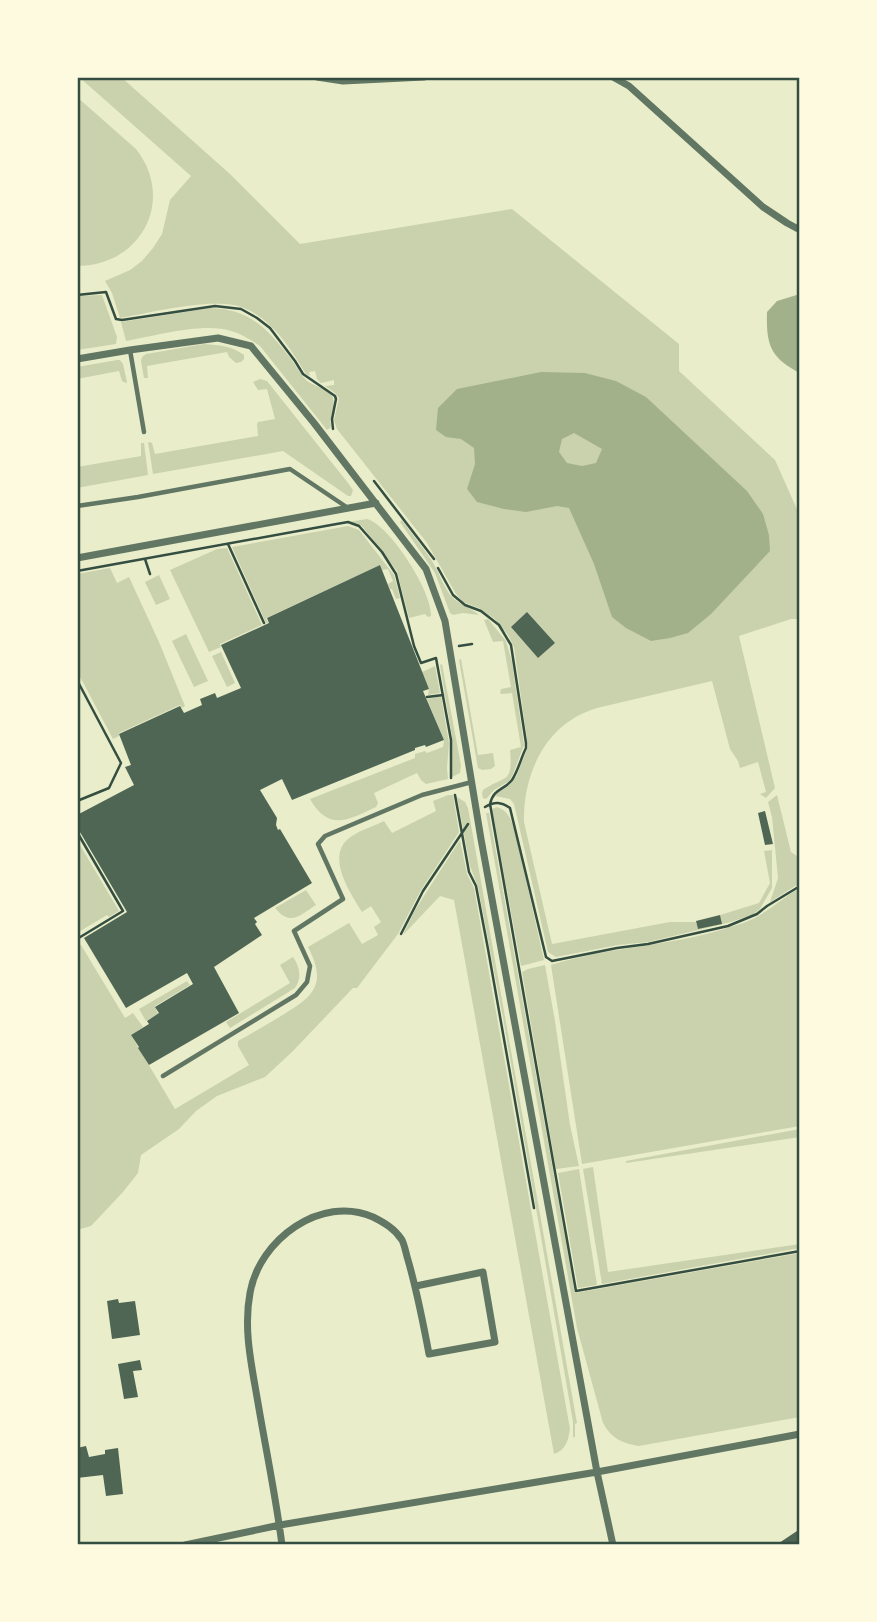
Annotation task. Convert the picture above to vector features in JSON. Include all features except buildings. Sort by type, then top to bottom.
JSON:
[{"type":"street","points":[[317,77],[343,81],[424,77]]},
{"type":"street","points":[[613,77],[629,86],[763,207],[800,230]]},
{"type":"street","points":[[77,359],[218,338],[251,346],[426,569],[444,616],[471,782],[597,1472],[613,1545]]},
{"type":"street","points":[[77,558],[376,503]]},
{"type":"street","points":[[282,1545],[247,1342],[249,1293],[256,1269],[274,1244],[297,1225],[321,1214],[345,1209],[366,1214],[387,1224],[402,1241],[416,1286],[429,1354],[495,1342],[483,1272],[416,1286]]},
{"type":"street","points":[[185,1545],[279,1525],[597,1472],[800,1434]]},
{"type":"lane","points":[[130,350],[144,432]]},
{"type":"lane","points":[[77,506],[290,469],[348,508]]},
{"type":"lane","points":[[163,1076],[296,995],[307,982],[310,966],[294,931],[343,899],[318,844],[325,836],[422,795],[471,782]]},
{"type":"path","points":[[77,571],[348,522],[359,526],[382,552],[396,574],[414,646],[421,663],[436,658],[451,740],[451,776],[469,872],[479,899],[534,1208]]},
{"type":"path","points":[[228,544],[264,623]]},
{"type":"path","points":[[145,559],[150,574]]},
{"type":"path","points":[[459,653],[458,646],[472,644]]},
{"type":"path","points":[[77,680],[121,763],[109,788],[77,801]]},
{"type":"path","points":[[427,697],[443,695]]},
{"type":"path","points":[[485,807],[493,802],[503,803],[510,808],[546,957],[552,961],[729,926],[757,915],[800,886]]},
{"type":"path","points":[[490,804],[576,1291],[800,1251]]},
{"type":"path","points":[[401,934],[423,891],[470,821]]},
{"type":"path","points":[[77,832],[123,911],[77,939]]},
{"type":"shaded area","points":[[79,77],[121,77],[230,174],[300,244],[512,209],[679,344],[679,371],[775,460],[800,516],[800,619],[791,619],[739,636],[775,788],[766,798],[760,794],[766,792],[758,762],[740,768],[730,749],[712,681],[597,708],[564,725],[551,738],[533,768],[524,822],[552,944],[670,922],[696,922],[698,929],[721,924],[720,915],[759,903],[770,883],[764,851],[772,850],[772,888],[760,909],[752,915],[731,922],[648,942],[556,957],[548,952],[514,804],[510,799],[495,796],[516,777],[528,747],[514,647],[508,635],[495,619],[479,608],[463,602],[456,594],[427,543],[337,429],[334,420],[339,398],[325,386],[334,385],[334,380],[321,383],[315,371],[309,372],[310,376],[306,374],[287,345],[263,319],[244,308],[217,304],[120,318],[105,281],[130,270],[153,248],[162,234],[170,200],[191,176]]},
{"type":"shaded area","points":[[77,97],[136,149],[148,169],[153,189],[152,208],[146,227],[134,242],[119,255],[100,263],[77,266]]},
{"type":"shaded area","points":[[800,294],[800,373],[782,362],[772,349],[767,312],[777,301]]},
{"type":"shaded area","points":[[102,295],[117,337],[116,344],[77,350],[77,296]]},
{"type":"shaded area","points":[[211,308],[237,312],[257,323],[275,339],[307,381],[331,395],[334,402],[330,428],[327,430],[260,346],[239,334],[207,328],[126,341],[121,322]]},
{"type":"shaded area","points":[[204,344],[230,348],[244,355],[244,359],[236,363],[227,352],[147,366],[148,378],[144,378],[141,361],[146,354]]},
{"type":"shaded area","points":[[120,360],[126,383],[122,381],[119,371],[77,379],[77,367]]},
{"type":"shaded area","points":[[541,372],[585,373],[616,381],[646,397],[747,491],[763,514],[770,551],[711,614],[688,633],[651,641],[612,617],[594,564],[569,508],[557,506],[526,512],[477,502],[467,489],[475,464],[474,448],[461,439],[446,437],[436,430],[438,408],[457,389]],"holes":[[[574,433],[602,449],[596,463],[582,466],[567,463],[559,452],[562,439]]]},
{"type":"shaded area","points":[[260,379],[267,381],[348,483],[353,490],[351,496],[283,451],[153,474],[148,442],[152,443],[155,454],[258,436],[258,422],[275,419],[267,389],[258,390],[253,382]]},
{"type":"shaded area","points":[[141,443],[144,443],[148,475],[77,488],[77,467],[141,456]]},
{"type":"shaded area","points":[[367,519],[387,533],[408,561],[425,592],[431,616],[425,614],[409,618],[397,571],[362,526],[348,522]]},
{"type":"shaded area","points":[[402,520],[432,561],[451,596],[479,615],[450,613],[435,573],[400,522]]},
{"type":"shaded area","points":[[348,526],[359,530],[394,575],[400,598],[396,599],[390,589],[388,584],[393,581],[388,569],[382,570],[380,565],[266,618],[266,623],[232,547]]},
{"type":"shaded area","points":[[227,548],[262,625],[220,644],[221,647],[209,652],[170,570],[217,549]]},
{"type":"shaded area","points":[[110,568],[117,583],[129,577],[185,706],[182,708],[180,705],[119,733],[119,736],[113,739],[77,671],[77,574]]},
{"type":"shaded area","points":[[159,575],[170,599],[156,605],[145,582]]},
{"type":"shaded area","points":[[488,619],[506,641],[512,662],[524,745],[509,781],[494,790],[486,799],[483,798],[483,790],[509,774],[510,750],[521,747],[512,693],[500,693],[501,689],[511,687],[503,641],[493,642],[484,620]]},
{"type":"shaded area","points":[[186,634],[208,681],[194,687],[172,641]]},
{"type":"shaded area","points":[[221,652],[235,683],[227,687],[212,656]]},
{"type":"shaded area","points":[[461,659],[478,755],[493,753],[495,766],[491,769],[478,768],[459,660]]},
{"type":"shaded area","points":[[442,664],[461,765],[460,773],[452,777],[452,737],[440,665]]},
{"type":"shaded area","points":[[435,666],[440,693],[428,695],[429,689],[422,672]]},
{"type":"shaded area","points":[[441,696],[449,743],[448,779],[426,784],[417,773],[374,793],[378,803],[376,807],[348,819],[332,819],[317,809],[310,799],[415,758],[415,754],[443,747],[444,740],[427,699]]},
{"type":"shaded area","points":[[453,795],[459,832],[421,890],[398,934],[357,988],[353,988],[265,1077],[217,1096],[196,1111],[179,1129],[141,1155],[138,1173],[123,1192],[91,1226],[77,1230],[77,946],[81,945],[125,1018],[133,1013],[143,1027],[131,1035],[175,1109],[249,1065],[238,1041],[302,1003],[309,996],[317,981],[317,971],[308,947],[349,923],[362,944],[378,935],[374,927],[381,922],[371,906],[362,912],[343,876],[339,856],[348,839],[384,821],[392,833],[436,811],[433,801]]},
{"type":"shaded area","points":[[777,795],[791,852],[800,858],[800,883],[770,902],[778,878],[768,802]]},
{"type":"shaded area","points":[[457,797],[465,802],[468,808],[577,1423],[575,1437],[504,1023],[478,887],[470,866]]},
{"type":"shaded area","points":[[497,807],[507,813],[515,831],[544,960],[521,966],[492,809]]},
{"type":"shaded area","points":[[486,813],[489,813],[575,1293],[800,1253],[800,1417],[639,1446],[618,1439],[603,1423],[577,1328]]},
{"type":"shaded area","points":[[77,840],[119,911],[77,933]]},
{"type":"shaded area","points":[[460,840],[467,874],[474,888],[570,1429],[566,1444],[554,1454],[454,900],[440,896],[403,935],[415,910]]},
{"type":"shaded area","points":[[800,888],[800,1126],[582,1164],[551,965],[595,954],[708,934],[755,918]]},
{"type":"shaded area","points":[[306,890],[316,905],[300,915],[286,917],[275,908]]},
{"type":"shaded area","points":[[293,957],[299,972],[295,988],[230,1028],[226,1022],[290,983],[280,965]]},
{"type":"shaded area","points":[[545,965],[579,1166],[556,1169],[522,972]]},
{"type":"shaded area","points":[[187,981],[190,985],[155,1006],[158,1014],[146,1021],[139,1009]]},
{"type":"shaded area","points":[[800,1129],[800,1137],[626,1163],[626,1161]]},
{"type":"shaded area","points":[[593,1167],[608,1272],[800,1244],[800,1248],[602,1284],[583,1169]]},
{"type":"shaded area","points":[[579,1169],[597,1285],[578,1288],[558,1173]]}]
